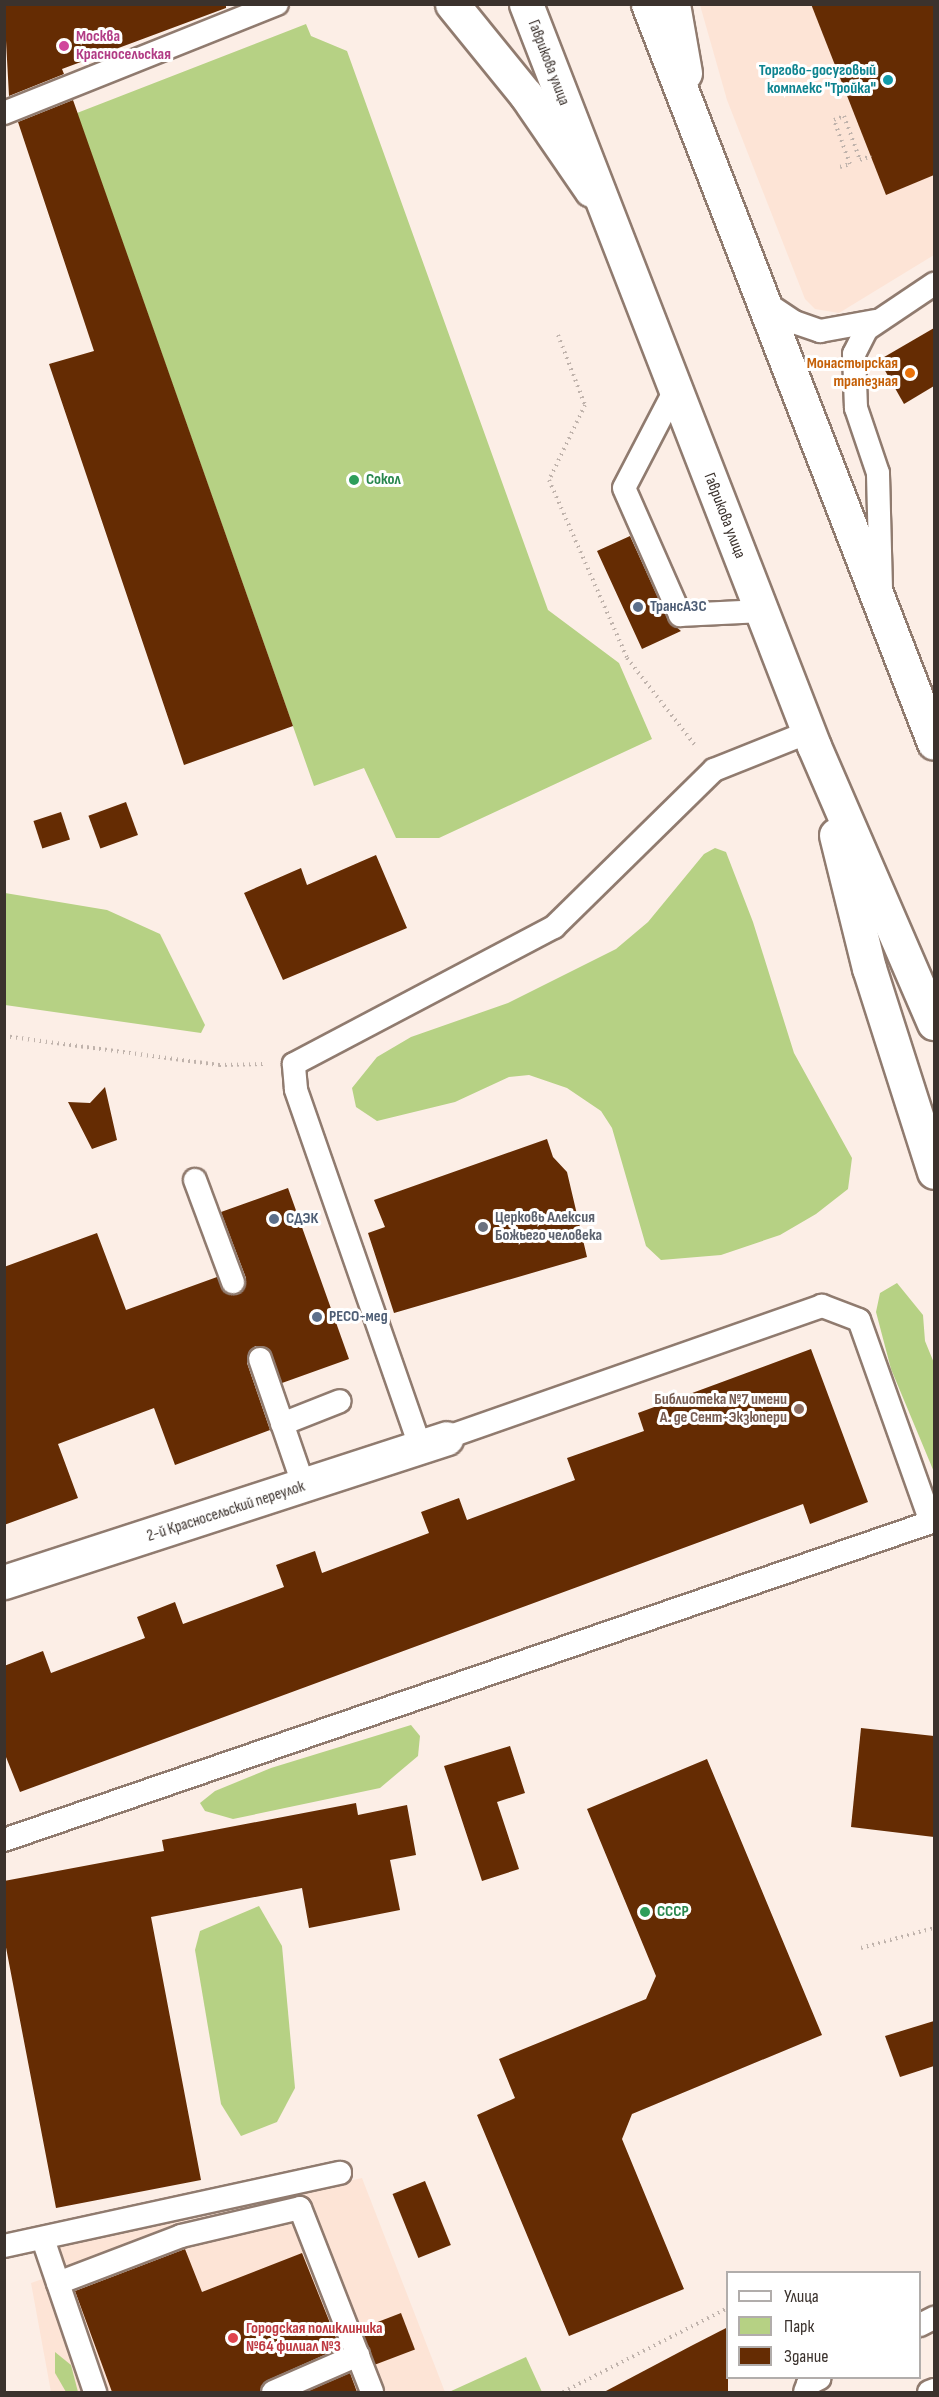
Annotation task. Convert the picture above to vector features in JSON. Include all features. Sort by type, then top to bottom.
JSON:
[{"type":"main road","points":[[452,4],[526,95],[603,207]]},
{"type":"main road","name":"Гаврикова улица","points":[[526,4],[603,207],[812,739],[934,1023]]},
{"type":"main road","points":[[648,4],[934,742]]},
{"type":"main road","points":[[673,4],[700,139]]},
{"type":"main road","points":[[909,674],[934,719]]},
{"type":"main road","points":[[812,739],[868,968],[934,1172]]},
{"type":"main road","name":"2-й Красносельский переулок","points":[[4,1582],[304,1487],[433,1442]]},
{"type":"lane","points":[[4,113],[277,4]]},
{"type":"lane","points":[[880,602],[878,473],[856,408],[851,372],[860,340],[875,321],[934,284]]},
{"type":"lane","points":[[763,301],[794,322],[820,331],[875,321]]},
{"type":"lane","points":[[675,390],[624,488],[680,615],[762,611]]},
{"type":"lane","points":[[4,1840],[931,1522],[859,1320],[822,1306],[433,1442],[296,1089],[294,1064],[554,927],[714,770],[812,739]]},
{"type":"lane","points":[[195,1180],[233,1282]]},
{"type":"lane","points":[[260,1359],[304,1487]]},
{"type":"lane","points":[[282,1424],[340,1401]]},
{"type":"lane","points":[[4,2246],[340,2173]]},
{"type":"lane","points":[[58,2283],[181,2236],[300,2208],[372,2392]]},
{"type":"lane","points":[[43,2239],[95,2392]]},
{"type":"lane","points":[[273,2392],[358,2355]]},
{"type":"lane","points":[[804,2392],[808,2384],[818,2379]]},
{"type":"lane","points":[[929,2392],[934,2390]]},
{"type":"path","points":[[840,167],[850,164],[834,120],[844,116],[860,160],[871,156]]},
{"type":"path","points":[[558,335],[585,405],[549,480],[627,658],[714,770]]},
{"type":"path","points":[[4,1036],[219,1065],[294,1064]]},
{"type":"path","points":[[861,1948],[934,1928]]},
{"type":"path","points":[[563,2392],[726,2309]]},
{"type":"shaded area","points":[[700,5],[934,5],[934,255],[839,313],[815,309],[805,299],[727,100]]},
{"type":"shaded area","name":"Городская поликлиника №64 филиал №3","points":[[362,2178],[445,2392],[51,2392],[31,2283],[65,2271],[57,2248]]},
{"type":"green space","name":"Сокол","points":[[306,24],[311,36],[347,51],[548,610],[619,663],[652,739],[439,838],[396,838],[364,768],[314,786],[77,113]]},
{"type":"green space","points":[[715,848],[726,852],[753,922],[794,1053],[852,1158],[848,1189],[816,1214],[780,1235],[721,1255],[661,1260],[646,1246],[612,1128],[601,1111],[567,1088],[529,1075],[509,1077],[455,1102],[377,1121],[356,1107],[352,1088],[377,1057],[411,1037],[508,1003],[616,949],[648,922],[704,854]]},
{"type":"green space","points":[[5,893],[107,910],[160,934],[205,1025],[201,1033],[5,1005]]},
{"type":"green space","points":[[897,1283],[923,1315],[925,1341],[934,1363],[934,1472],[891,1369],[876,1312],[880,1293]]},
{"type":"green space","points":[[411,1725],[420,1736],[418,1756],[380,1788],[233,1819],[205,1811],[200,1803],[215,1791],[271,1768]]},
{"type":"green space","points":[[259,1906],[282,1946],[295,2088],[277,2122],[241,2136],[221,2104],[195,1950],[200,1931]]},
{"type":"green space","points":[[55,2352],[71,2365],[78,2392],[66,2392],[55,2373]]},
{"type":"green space","points":[[526,2357],[542,2392],[449,2392]]},
{"type":"building","name":"Москва Красносельская","points":[[4,4],[226,4],[226,8],[62,69],[64,74],[9,96]]},
{"type":"building","name":"Торгово-досуговый комплекс \"Тройка\"","points":[[811,4],[934,4],[934,175],[886,195]]},
{"type":"building","points":[[73,100],[293,726],[184,765],[49,364],[94,351],[18,122]]},
{"type":"building","name":"Монастырская трапезная","points":[[934,328],[934,386],[904,404],[879,360]]},
{"type":"building","points":[[630,536],[668,620],[681,631],[642,649],[597,551]]},
{"type":"building","points":[[126,802],[138,835],[100,849],[88,816]]},
{"type":"building","points":[[61,812],[70,840],[42,849],[33,821]]},
{"type":"building","points":[[376,855],[407,928],[283,980],[244,893],[301,868],[307,885]]},
{"type":"building","points":[[105,1087],[117,1140],[92,1149],[68,1102],[90,1103]]},
{"type":"building","name":"Церковь Алексия Божьего человека","points":[[547,1139],[553,1157],[567,1172],[587,1257],[394,1313],[368,1233],[385,1227],[374,1200]]},
{"type":"building","points":[[288,1188],[349,1359],[282,1383],[269,1349],[255,1346],[247,1363],[270,1430],[175,1465],[154,1408],[58,1444],[78,1498],[4,1525],[4,1267],[97,1233],[126,1310],[217,1277],[224,1292],[237,1295],[246,1278],[221,1212]]},
{"type":"building","points":[[811,1349],[868,1502],[810,1524],[803,1504],[20,1792],[4,1752],[4,1666],[43,1651],[51,1673],[145,1638],[137,1617],[175,1602],[183,1624],[284,1587],[276,1565],[315,1551],[322,1573],[429,1533],[421,1512],[459,1498],[467,1520],[575,1480],[567,1458],[644,1431],[638,1413]]},
{"type":"building","points":[[861,1728],[934,1736],[934,1837],[851,1827]]},
{"type":"building","points":[[510,1746],[525,1793],[497,1802],[519,1869],[482,1881],[444,1766]]},
{"type":"building","points":[[707,1759],[822,2035],[632,2114],[622,2139],[684,2289],[569,2336],[477,2115],[515,2098],[499,2059],[646,1999],[656,1976],[587,1809]]},
{"type":"building","points":[[356,1803],[358,1815],[407,1805],[416,1855],[390,1860],[400,1910],[309,1928],[302,1888],[151,1917],[201,2180],[56,2208],[4,1937],[4,1881],[164,1851],[162,1840]]},
{"type":"building","points":[[934,2021],[934,2066],[900,2077],[885,2036]]},
{"type":"building","points":[[425,2181],[451,2245],[418,2258],[393,2194]]},
{"type":"building","points":[[185,2249],[202,2292],[302,2253],[340,2348],[268,2380],[260,2392],[112,2392],[75,2291]]},
{"type":"building","points":[[401,2313],[415,2349],[375,2365],[361,2328]]},
{"type":"building","points":[[726,2328],[728,2392],[604,2392]]},
{"type":"building","points":[[350,2373],[357,2392],[306,2392]]},
{"type":"place","name":"Москва Красносельская","points":[[64,46]]},
{"type":"place","name":"Торгово-досуговый комплекс \"Тройка\"","points":[[888,80]]},
{"type":"place","name":"Монастырская трапезная","points":[[910,373]]},
{"type":"place","name":"Сокол","points":[[354,480]]},
{"type":"place","name":"ТрансАЗС","points":[[638,607]]},
{"type":"place","name":"СДЭК","points":[[274,1219]]},
{"type":"place","name":"Церковь Алексия Божьего человека","points":[[483,1227]]},
{"type":"place","name":"РЕСО-мед","points":[[317,1317]]},
{"type":"place","name":"Библиотека №7 имени А. де Сент-Экзюпери","points":[[799,1409]]},
{"type":"place","name":"СССР","points":[[645,1912]]},
{"type":"place","name":"Городская поликлиника №64 филиал №3","points":[[233,2338]]}]
